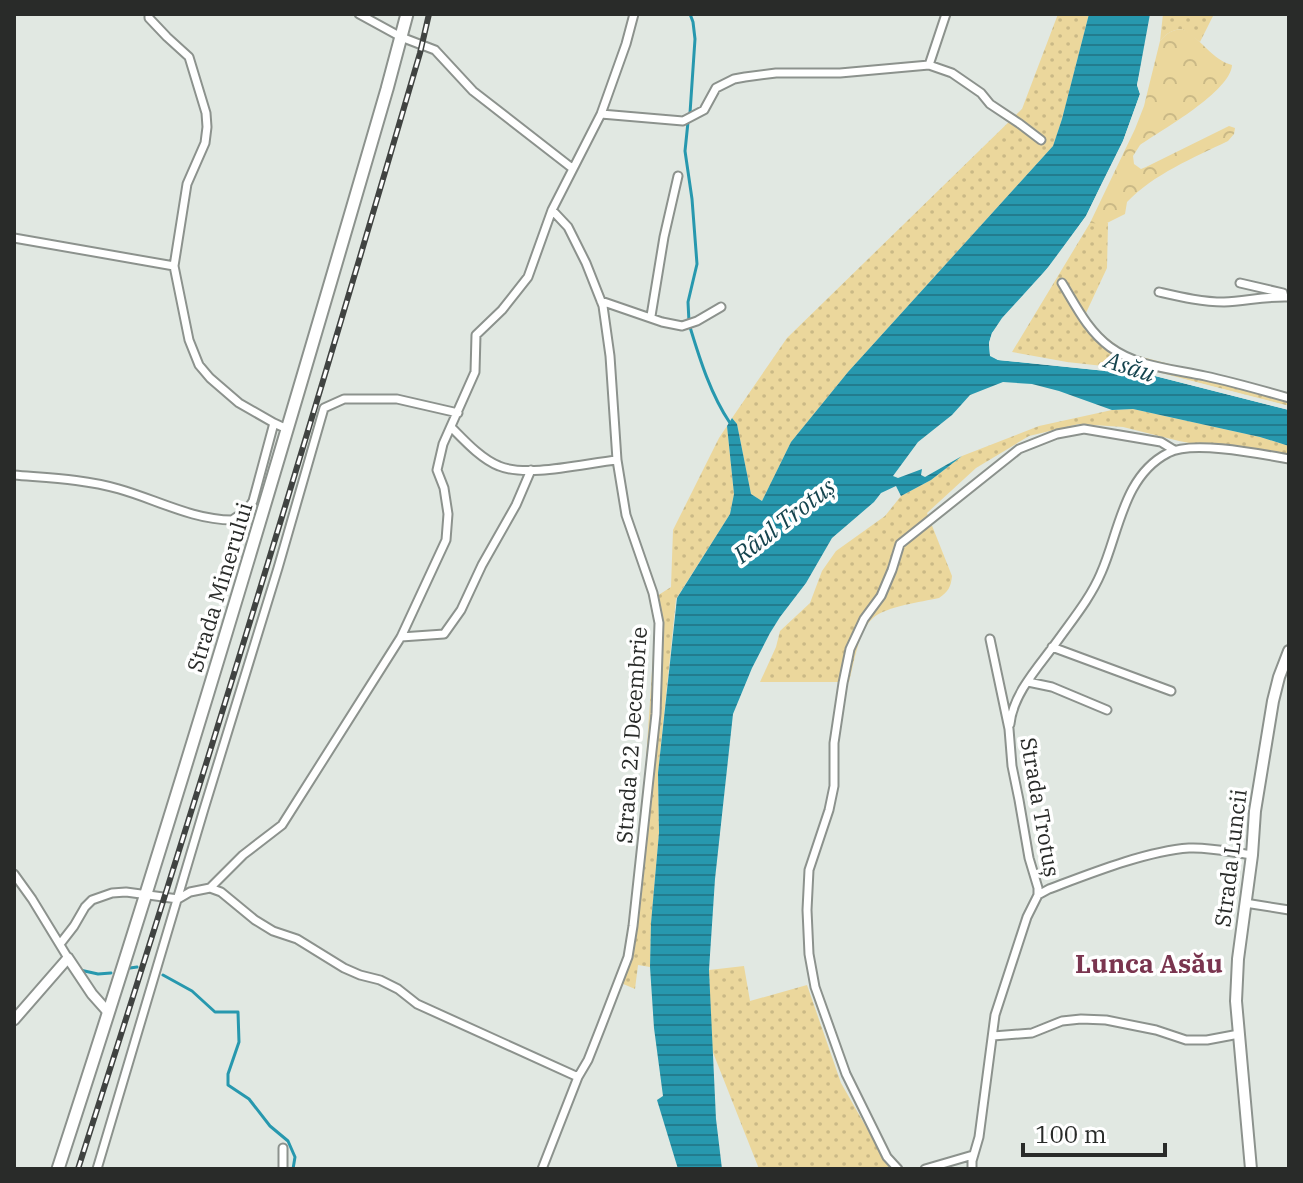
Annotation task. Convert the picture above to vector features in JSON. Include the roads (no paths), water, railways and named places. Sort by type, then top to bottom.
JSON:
[{"type":"main road","name":"Strada Minerului","points":[[58,1169],[287,429],[407,14]]},
{"type":"main road","name":"Strada Luncii","points":[[1249,1169],[1236,988],[1255,811],[1273,701],[1289,651]]},
{"type":"street","points":[[149,14],[149,18],[189,57],[206,113],[205,143],[187,184],[174,266],[189,340],[199,365],[228,395],[249,410],[287,429]]},
{"type":"street","points":[[359,14],[401,37],[435,50],[473,91],[572,168]]},
{"type":"street","points":[[210,888],[243,855],[282,825],[401,637],[446,540],[448,514],[444,488],[437,470],[443,444],[475,372],[476,335],[502,310],[528,277],[552,210],[601,114],[634,14]]},
{"type":"street","points":[[929,65],[946,14]]},
{"type":"street","points":[[601,114],[683,121],[704,110],[716,88],[734,79],[776,73],[840,73],[929,65],[952,73],[1041,140]]},
{"type":"street","points":[[651,316],[678,176]]},
{"type":"street","name":"Strada 22 Decembrie","points":[[542,1169],[628,957],[656,714],[659,623],[653,593],[626,515],[617,460],[610,356],[601,301],[568,227],[552,210]]},
{"type":"street","points":[[14,238],[174,266]]},
{"type":"street","points":[[1062,283],[1090,328],[1120,354],[1149,365],[1289,398]]},
{"type":"street","points":[[1240,283],[1289,296]]},
{"type":"street","points":[[1159,292],[1214,302],[1289,296]]},
{"type":"street","points":[[601,301],[682,326],[721,307]]},
{"type":"street","points":[[97,1169],[324,408],[344,399],[397,399],[458,413]]},
{"type":"street","points":[[14,475],[57,478],[116,488],[194,513],[232,520],[241,516],[253,501],[274,423]]},
{"type":"street","points":[[451,427],[496,466],[509,469],[531,470],[617,460]]},
{"type":"street","points":[[898,1169],[887,1157],[846,1074],[815,987],[809,954],[807,910],[809,870],[834,786],[834,743],[850,649],[864,619],[881,596],[900,544],[1019,449],[1057,434],[1084,429],[1161,442],[1174,450],[1200,448],[1289,459]]},
{"type":"street","name":"Strada Trotuș","points":[[1009,729],[1014,707],[1028,682],[1096,583],[1134,486],[1151,466],[1174,450]]},
{"type":"street","points":[[401,637],[444,634],[461,610],[531,470]]},
{"type":"street","name":"Strada Trotuș","points":[[972,1169],[995,1015],[1027,917],[1038,895],[990,639]]},
{"type":"street","points":[[1052,647],[1171,691]]},
{"type":"street","points":[[1028,682],[1052,687],[1107,710]]},
{"type":"street","points":[[1038,895],[1134,860],[1178,849],[1252,855]]},
{"type":"street","points":[[14,874],[92,994],[108,1012]]},
{"type":"street","points":[[60,944],[92,900],[112,893],[178,899],[190,892],[210,888],[221,892],[273,931],[297,939],[344,968],[380,980],[417,1004],[578,1077]]},
{"type":"street","points":[[1245,903],[1289,910]]},
{"type":"street","points":[[14,1020],[68,958]]},
{"type":"street","points":[[993,1036],[1032,1033],[1062,1021],[1081,1019],[1106,1020],[1156,1030],[1186,1040],[1239,1034]]},
{"type":"street","points":[[283,1148],[283,1169]]},
{"type":"street","points":[[925,1169],[973,1155]]},
{"type":"water","name":"Râul Trotuș","points":[[1089,14],[1150,14],[1137,85],[1140,94],[1123,141],[1086,216],[1053,262],[1002,318],[992,333],[990,355],[998,360],[1155,376],[1289,410],[1289,446],[1133,409],[1112,410],[1032,384],[1003,382],[970,395],[952,415],[918,442],[893,476],[898,478],[922,469],[921,475],[925,477],[962,456],[931,480],[901,496],[896,486],[881,493],[832,538],[806,583],[770,633],[733,714],[715,879],[709,970],[716,1119],[722,1169],[678,1169],[657,1100],[663,1096],[650,967],[659,833],[658,773],[677,598],[730,514],[734,494],[727,426],[732,418],[737,424],[751,494],[762,501],[791,442],[848,372],[1053,146]]},
{"type":"waterway","points":[[690,14],[695,39],[690,113]]},
{"type":"waterway","points":[[688,122],[685,151],[697,264],[688,302],[689,322]]},
{"type":"waterway","points":[[690,327],[712,389],[730,423]]},
{"type":"waterway","points":[[130,968],[137,967]]},
{"type":"waterway","points":[[80,970],[111,973]]},
{"type":"waterway","points":[[163,975],[192,991],[215,1012],[238,1012],[239,1042],[228,1074],[228,1085],[249,1099],[270,1126],[288,1141],[295,1157],[293,1169]]},
{"type":"railway","points":[[78,1169],[295,473],[429,14]]},
{"type":"district","name":"Lunca Asău","points":[[1149,963]]},
{"type":"water label","name":"Asău","points":[[1130,366]]}]
